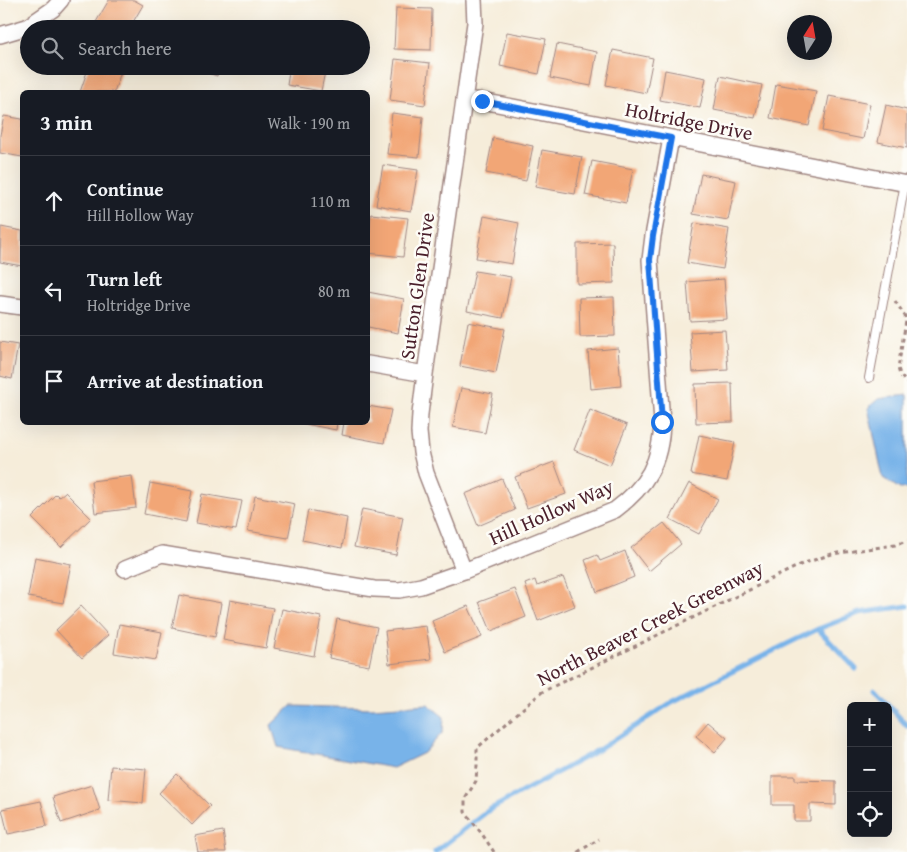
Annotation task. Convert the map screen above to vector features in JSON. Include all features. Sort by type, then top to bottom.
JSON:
[{"type":"street","points":[[39,20],[61,0]]},
{"type":"street","name":"Sutton Glen Drive","points":[[464,571],[426,473],[420,452],[419,432],[425,374],[475,23],[474,0]]},
{"type":"street","points":[[0,35],[20,31]]},
{"type":"street","name":"Holtridge Drive","points":[[464,99],[906,184]]},
{"type":"street","name":"Hill Hollow Way","points":[[125,569],[162,554],[374,589],[399,590],[421,586],[464,571],[615,510],[628,501],[654,465],[661,439],[662,422],[650,260],[671,138]]},
{"type":"street","points":[[0,304],[20,307]]},
{"type":"street","points":[[370,364],[425,374]]},
{"type":"lane","points":[[868,378],[906,184]]},
{"type":"path","points":[[894,296],[895,302],[905,316],[906,321],[898,368],[900,375],[907,383]]},
{"type":"path","name":"North Beaver Creek Greenway","points":[[494,852],[465,812],[465,799],[476,781],[477,748],[542,692],[802,564],[832,554],[895,545],[907,541]]},
{"type":"path","points":[[578,852],[599,839]]},
{"type":"water","points":[[907,395],[907,488],[900,489],[883,478],[868,408],[878,399]]},
{"type":"water","points":[[428,704],[444,717],[443,732],[424,753],[393,768],[278,747],[271,725],[291,706],[372,708]]},
{"type":"building","points":[[109,0],[134,0],[143,5],[134,20],[97,20]]},
{"type":"building","points":[[396,8],[432,9],[431,50],[394,49]]},
{"type":"building","points":[[507,32],[546,39],[539,74],[500,66]]},
{"type":"building","points":[[557,44],[597,52],[591,86],[550,78]]},
{"type":"building","points":[[613,50],[653,58],[646,93],[606,85]]},
{"type":"building","points":[[395,59],[430,63],[425,105],[390,100]]},
{"type":"building","points":[[665,70],[706,78],[700,108],[660,100]]},
{"type":"building","points":[[86,75],[120,75],[115,90],[81,90]]},
{"type":"building","points":[[289,75],[324,75],[321,90],[287,85]]},
{"type":"building","points":[[720,76],[762,85],[755,118],[714,110]]},
{"type":"building","points":[[776,84],[816,91],[809,126],[770,118]]},
{"type":"building","points":[[829,96],[870,104],[863,139],[822,131]]},
{"type":"building","points":[[886,105],[907,110],[907,148],[878,142]]},
{"type":"building","points":[[392,113],[423,117],[419,157],[387,154]]},
{"type":"building","points":[[4,116],[20,119],[20,157],[0,153],[0,135]]},
{"type":"building","points":[[493,138],[533,146],[526,181],[486,173]]},
{"type":"building","points":[[542,150],[582,157],[575,194],[535,187]]},
{"type":"building","points":[[592,161],[633,169],[626,203],[585,195]]},
{"type":"building","points":[[383,165],[418,170],[411,211],[376,205]]},
{"type":"building","points":[[701,174],[736,181],[728,220],[693,214]]},
{"type":"building","points":[[371,214],[408,218],[403,257],[370,253]]},
{"type":"building","points":[[484,216],[519,223],[512,264],[476,258]]},
{"type":"building","points":[[694,223],[729,229],[723,269],[687,263]]},
{"type":"building","points":[[1,227],[20,231],[20,266],[0,262]]},
{"type":"building","points":[[613,243],[614,283],[577,284],[577,244]]},
{"type":"building","points":[[475,271],[511,277],[503,318],[467,311]]},
{"type":"building","points":[[724,279],[727,319],[690,321],[687,282]]},
{"type":"building","points":[[370,292],[404,299],[398,333],[370,327]]},
{"type":"building","points":[[614,297],[615,336],[580,337],[579,298]]},
{"type":"building","points":[[468,322],[505,329],[496,373],[460,366]]},
{"type":"building","points":[[725,330],[728,370],[693,372],[690,332]]},
{"type":"building","points":[[0,342],[18,345],[12,379],[0,376]]},
{"type":"building","points":[[618,348],[621,386],[591,389],[588,351]]},
{"type":"building","points":[[732,383],[733,422],[696,423],[695,384]]},
{"type":"building","points":[[461,388],[493,394],[485,433],[453,427]]},
{"type":"building","points":[[370,406],[391,410],[384,443],[342,435],[344,425],[370,425]]},
{"type":"building","points":[[590,410],[627,425],[610,465],[574,450]]},
{"type":"building","points":[[310,425],[337,425],[336,430]]},
{"type":"building","points":[[699,435],[735,442],[727,481],[691,474]]},
{"type":"building","points":[[554,462],[566,494],[527,508],[515,477]]},
{"type":"building","points":[[132,476],[136,508],[95,513],[91,481]]},
{"type":"building","points":[[502,479],[515,510],[478,526],[465,494]]},
{"type":"building","points":[[150,483],[192,491],[186,522],[144,514]]},
{"type":"building","points":[[689,483],[718,499],[699,534],[670,519]]},
{"type":"building","points":[[65,492],[91,518],[61,547],[32,518],[56,494],[59,497]]},
{"type":"building","points":[[202,494],[242,501],[236,530],[196,523]]},
{"type":"building","points":[[255,496],[295,504],[288,538],[248,531]]},
{"type":"building","points":[[362,509],[403,517],[396,555],[354,547]]},
{"type":"building","points":[[308,510],[347,518],[342,548],[302,540]]},
{"type":"building","points":[[664,523],[681,544],[649,571],[631,548]]},
{"type":"building","points":[[625,551],[634,577],[597,592],[585,560],[597,555],[600,561]]},
{"type":"building","points":[[35,557],[71,564],[63,603],[28,597]]},
{"type":"building","points":[[563,577],[575,606],[538,621],[525,584],[535,580],[537,586]]},
{"type":"building","points":[[515,589],[526,617],[491,631],[479,602]]},
{"type":"building","points":[[179,595],[221,603],[215,637],[172,628]]},
{"type":"building","points":[[230,600],[273,608],[266,648],[223,640]]},
{"type":"building","points":[[81,606],[108,635],[82,658],[56,630]]},
{"type":"building","points":[[468,606],[482,637],[445,652],[432,621]]},
{"type":"building","points":[[282,609],[321,617],[314,656],[274,648]]},
{"type":"building","points":[[337,619],[377,627],[369,666],[329,658]]},
{"type":"building","points":[[119,624],[162,632],[156,660],[114,653]]},
{"type":"building","points":[[426,626],[431,659],[389,664],[385,631]]},
{"type":"building","points":[[708,722],[727,738],[715,752],[696,736]]},
{"type":"building","points":[[111,766],[146,769],[143,803],[108,800]]},
{"type":"building","points":[[177,774],[210,806],[192,825],[159,793]]},
{"type":"building","points":[[772,776],[795,776],[795,780],[836,781],[836,805],[810,804],[810,821],[794,821],[794,805],[772,805]]},
{"type":"building","points":[[92,785],[100,810],[61,823],[53,797]]},
{"type":"building","points":[[41,801],[47,826],[8,834],[2,809]]},
{"type":"building","points":[[223,831],[226,852],[198,852],[195,836]]},
{"type":"waterway","points":[[435,852],[489,810],[600,749],[672,702],[818,629],[859,613],[907,606]]},
{"type":"waterway","points":[[818,629],[856,669]]},
{"type":"waterway","points":[[875,690],[907,726]]},
{"type":"route","points":[[482,101],[671,138],[650,260],[662,422]]}]
